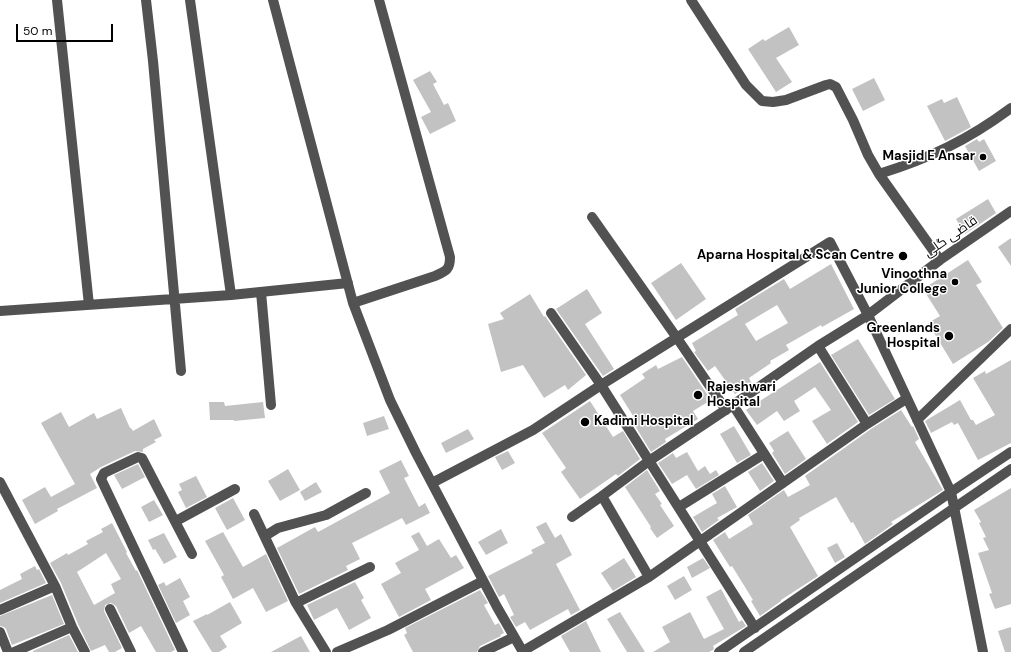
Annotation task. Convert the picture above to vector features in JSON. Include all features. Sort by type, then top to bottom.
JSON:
[{"type":"street","points":[[57,0],[89,305]]},
{"type":"street","points":[[146,0],[154,61],[182,371]]},
{"type":"street","points":[[190,0],[231,295]]},
{"type":"street","points":[[274,0],[353,303],[390,400],[405,432],[483,581],[523,652],[649,577],[867,424],[906,399]]},
{"type":"street","points":[[353,303],[435,276],[448,269],[450,264],[450,257],[379,0]]},
{"type":"street","points":[[691,0],[746,85],[762,101],[773,102],[786,100],[830,84],[838,91],[868,155],[879,174],[940,260]]},
{"type":"street","points":[[879,174],[914,163],[948,148],[970,136],[1011,108]]},
{"type":"street","name":"قاضی گلی","points":[[572,517],[650,461],[730,408],[818,346],[868,315],[940,260],[1011,211]]},
{"type":"street","points":[[592,217],[677,338],[764,454],[783,483]]},
{"type":"street","points":[[432,483],[533,430],[601,385],[830,242],[868,315],[906,399],[951,492],[983,652]]},
{"type":"street","points":[[0,311],[231,295],[348,283]]},
{"type":"street","points":[[261,292],[271,404]]},
{"type":"street","points":[[551,312],[601,385],[755,628]]},
{"type":"street","points":[[917,420],[1011,329]]},
{"type":"street","points":[[818,346],[867,424]]},
{"type":"street","points":[[719,652],[1011,452]]},
{"type":"street","points":[[679,507],[764,454]]},
{"type":"street","points":[[183,652],[101,479],[104,473],[138,457],[142,458],[176,520],[192,554]]},
{"type":"street","points":[[744,652],[953,508],[1010,472]]},
{"type":"street","points":[[0,482],[55,586],[72,627],[85,652]]},
{"type":"street","points":[[176,520],[235,489]]},
{"type":"street","points":[[264,536],[278,528],[326,515],[366,493]]},
{"type":"street","points":[[602,496],[649,577]]},
{"type":"street","points":[[254,514],[296,603],[326,652]]},
{"type":"street","points":[[296,603],[370,566]]},
{"type":"street","points":[[337,652],[388,630],[483,581]]},
{"type":"street","points":[[0,610],[55,586]]},
{"type":"street","points":[[110,609],[132,652]]},
{"type":"street","points":[[14,652],[72,627]]},
{"type":"street","points":[[0,632],[8,652]]},
{"type":"street","points":[[483,652],[514,637]]},
{"type":"building","points":[[789,27],[799,45],[776,58],[792,82],[776,92],[748,49],[763,39],[765,41]]},
{"type":"building","points":[[430,71],[437,82],[433,84],[444,105],[448,103],[456,121],[430,134],[421,117],[431,112],[413,80]]},
{"type":"building","points":[[874,78],[885,100],[863,111],[852,89]]},
{"type":"building","points":[[957,97],[971,127],[945,141],[927,106],[942,99],[944,103]]},
{"type":"building","points":[[977,139],[979,142],[984,139],[996,161],[979,171],[965,146]]},
{"type":"building","points":[[988,199],[996,213],[965,234],[956,219]]},
{"type":"building","points":[[1011,238],[1011,266],[998,247]]},
{"type":"building","points":[[968,260],[982,282],[976,285],[1003,328],[988,342],[953,364],[928,323],[940,316],[923,289]]},
{"type":"building","points":[[681,263],[706,299],[676,320],[651,283]]},
{"type":"building","points":[[831,264],[854,309],[822,327],[821,325],[786,345],[789,350],[770,361],[771,363],[749,378],[752,384],[735,394],[715,366],[708,371],[694,352],[696,351],[692,343],[738,315],[735,309],[784,279],[790,289]],"holes":[[[777,305],[788,323],[756,341],[745,324]]]},
{"type":"building","points":[[587,289],[602,313],[585,324],[614,369],[603,376],[556,309]]},
{"type":"building","points":[[530,294],[544,317],[545,316],[586,375],[568,390],[565,385],[544,398],[523,365],[501,372],[488,324],[504,319],[500,313]]},
{"type":"building","points":[[858,339],[895,399],[869,415],[831,355]]},
{"type":"building","points":[[682,357],[711,400],[693,411],[698,419],[665,439],[666,442],[651,452],[632,421],[635,419],[620,395],[645,378],[642,374],[656,365],[658,369]]},
{"type":"building","points":[[1011,360],[1011,443],[978,460],[958,423],[954,425],[952,422],[931,433],[925,421],[960,400],[971,420],[973,420],[976,425],[995,415],[973,378],[985,371],[986,374]]},
{"type":"building","points":[[820,362],[858,422],[827,444],[812,421],[831,410],[815,387],[794,401],[800,411],[784,421],[777,411],[757,425],[746,410]]},
{"type":"building","points":[[590,401],[613,437],[623,431],[640,459],[618,476],[616,474],[580,499],[561,472],[566,468],[542,433]]},
{"type":"building","points":[[209,402],[224,402],[225,406],[263,402],[265,418],[234,421],[210,420]]},
{"type":"building","points":[[121,408],[130,428],[133,431],[154,419],[162,436],[154,440],[156,442],[143,449],[143,452],[135,451],[101,467],[90,474],[97,488],[57,509],[58,511],[35,524],[22,500],[45,487],[51,497],[75,484],[41,423],[61,412],[69,427],[94,413],[97,419]]},
{"type":"building","points":[[901,410],[912,427],[913,426],[919,439],[915,442],[943,490],[891,522],[893,524],[865,544],[853,522],[851,523],[836,497],[799,518],[800,520],[790,527],[818,576],[781,600],[760,616],[751,601],[753,600],[732,566],[730,567],[713,540],[725,532],[729,539],[753,524],[748,515],[784,490],[788,497],[810,485],[805,476],[871,429]]},
{"type":"building","points":[[384,416],[389,429],[367,436],[363,423]]},
{"type":"building","points":[[734,426],[751,455],[737,463],[720,434]]},
{"type":"building","points":[[468,429],[474,439],[446,453],[441,443]]},
{"type":"building","points":[[788,431],[806,459],[785,474],[772,453],[774,451],[769,443]]},
{"type":"building","points":[[508,451],[515,463],[502,470],[495,457]]},
{"type":"building","points":[[687,452],[698,471],[705,466],[710,474],[716,470],[719,475],[696,489],[687,475],[672,484],[658,463],[673,453],[676,458]]},
{"type":"building","points":[[401,460],[409,476],[404,478],[419,507],[425,503],[430,513],[406,525],[402,518],[352,543],[360,559],[346,566],[348,570],[299,594],[277,548],[315,527],[318,532],[390,493],[379,471]]},
{"type":"building","points":[[762,463],[774,481],[760,491],[748,472]]},
{"type":"building","points":[[138,464],[145,477],[122,489],[114,475]]},
{"type":"building","points":[[288,469],[300,490],[280,501],[268,481]]},
{"type":"building","points":[[647,470],[660,491],[655,494],[662,504],[660,505],[674,526],[657,538],[625,487]]},
{"type":"building","points":[[196,476],[207,497],[186,508],[178,492],[182,490],[179,484]]},
{"type":"building","points":[[316,482],[322,492],[305,501],[300,492]]},
{"type":"building","points":[[725,486],[737,507],[717,518],[719,520],[702,532],[693,517],[717,503],[712,494]]},
{"type":"building","points":[[1011,488],[1011,604],[995,609],[989,594],[992,593],[978,553],[989,550],[983,538],[986,537],[979,523],[981,522],[974,510]]},
{"type":"building","points":[[233,498],[245,520],[227,530],[215,508]]},
{"type":"building","points":[[154,500],[163,515],[149,522],[141,507]]},
{"type":"building","points":[[546,522],[555,538],[561,534],[572,555],[556,564],[580,610],[571,615],[568,609],[530,630],[525,622],[516,627],[510,617],[514,615],[504,594],[499,597],[488,576],[533,553],[531,550],[545,543],[536,527]]},
{"type":"building","points":[[112,523],[127,552],[126,553],[136,571],[137,570],[175,650],[171,652],[156,652],[141,626],[129,633],[116,606],[111,603],[105,605],[104,611],[122,648],[115,652],[109,652],[105,645],[91,651],[61,583],[50,563],[67,553],[68,555],[88,544],[86,541],[103,532],[101,529]],"holes":[[[106,553],[121,579],[111,584],[115,593],[94,605],[77,572]]]},
{"type":"building","points":[[501,529],[508,543],[486,555],[478,542]]},
{"type":"building","points":[[223,532],[243,567],[266,554],[288,601],[266,612],[253,588],[233,599],[221,577],[224,575],[205,541]]},
{"type":"building","points":[[419,532],[427,546],[439,539],[451,558],[456,555],[464,568],[425,589],[431,600],[399,617],[381,584],[401,573],[395,563],[419,550],[411,536]]},
{"type":"building","points":[[164,533],[177,557],[164,564],[155,549],[153,550],[148,540]]},
{"type":"building","points":[[837,543],[845,557],[835,563],[827,548]]},
{"type":"building","points":[[624,558],[636,577],[613,591],[601,573]]},
{"type":"building","points":[[703,558],[710,568],[692,578],[687,567]]},
{"type":"building","points":[[35,566],[37,570],[39,569],[46,583],[0,603],[0,590],[22,579],[20,574]]},
{"type":"building","points":[[684,576],[692,590],[675,600],[667,586]]},
{"type":"building","points":[[180,578],[190,597],[183,601],[190,615],[176,623],[158,585],[164,582],[166,586]]},
{"type":"building","points":[[355,582],[364,598],[361,600],[371,618],[349,630],[337,608],[314,620],[307,605]]},
{"type":"building","points":[[721,589],[739,622],[742,620],[746,626],[713,646],[713,650],[709,652],[653,652],[670,642],[662,627],[690,612],[704,639],[724,629],[706,597]]},
{"type":"building","points":[[480,590],[488,603],[484,605],[495,625],[499,623],[504,633],[500,635],[501,636],[480,646],[477,652],[413,652],[404,635],[407,633],[405,628]]},
{"type":"building","points":[[52,595],[64,624],[12,645],[6,629],[0,626],[0,616]]},
{"type":"building","points":[[230,602],[242,623],[220,636],[227,647],[219,652],[212,652],[193,621]]},
{"type":"building","points":[[620,612],[645,652],[627,652],[607,619]]},
{"type":"building","points":[[586,621],[601,652],[570,652],[561,636]]},
{"type":"building","points":[[1011,627],[1011,652],[1005,652],[998,631]]},
{"type":"building","points":[[69,635],[78,652],[33,652],[33,651]]},
{"type":"building","points":[[301,636],[310,652],[271,652]]},
{"type":"place","name":"Masjid E Ansar","points":[[983,157]]},
{"type":"place","name":"Aparna Hospital & Scan Centre","points":[[903,256]]},
{"type":"place","name":"Vinoothna Junior College","points":[[955,282]]},
{"type":"place","name":"Greenlands Hospital","points":[[949,336]]},
{"type":"place","name":"Rajeshwari Hospital","points":[[698,395]]},
{"type":"place","name":"Kadimi Hospital","points":[[585,422]]}]
